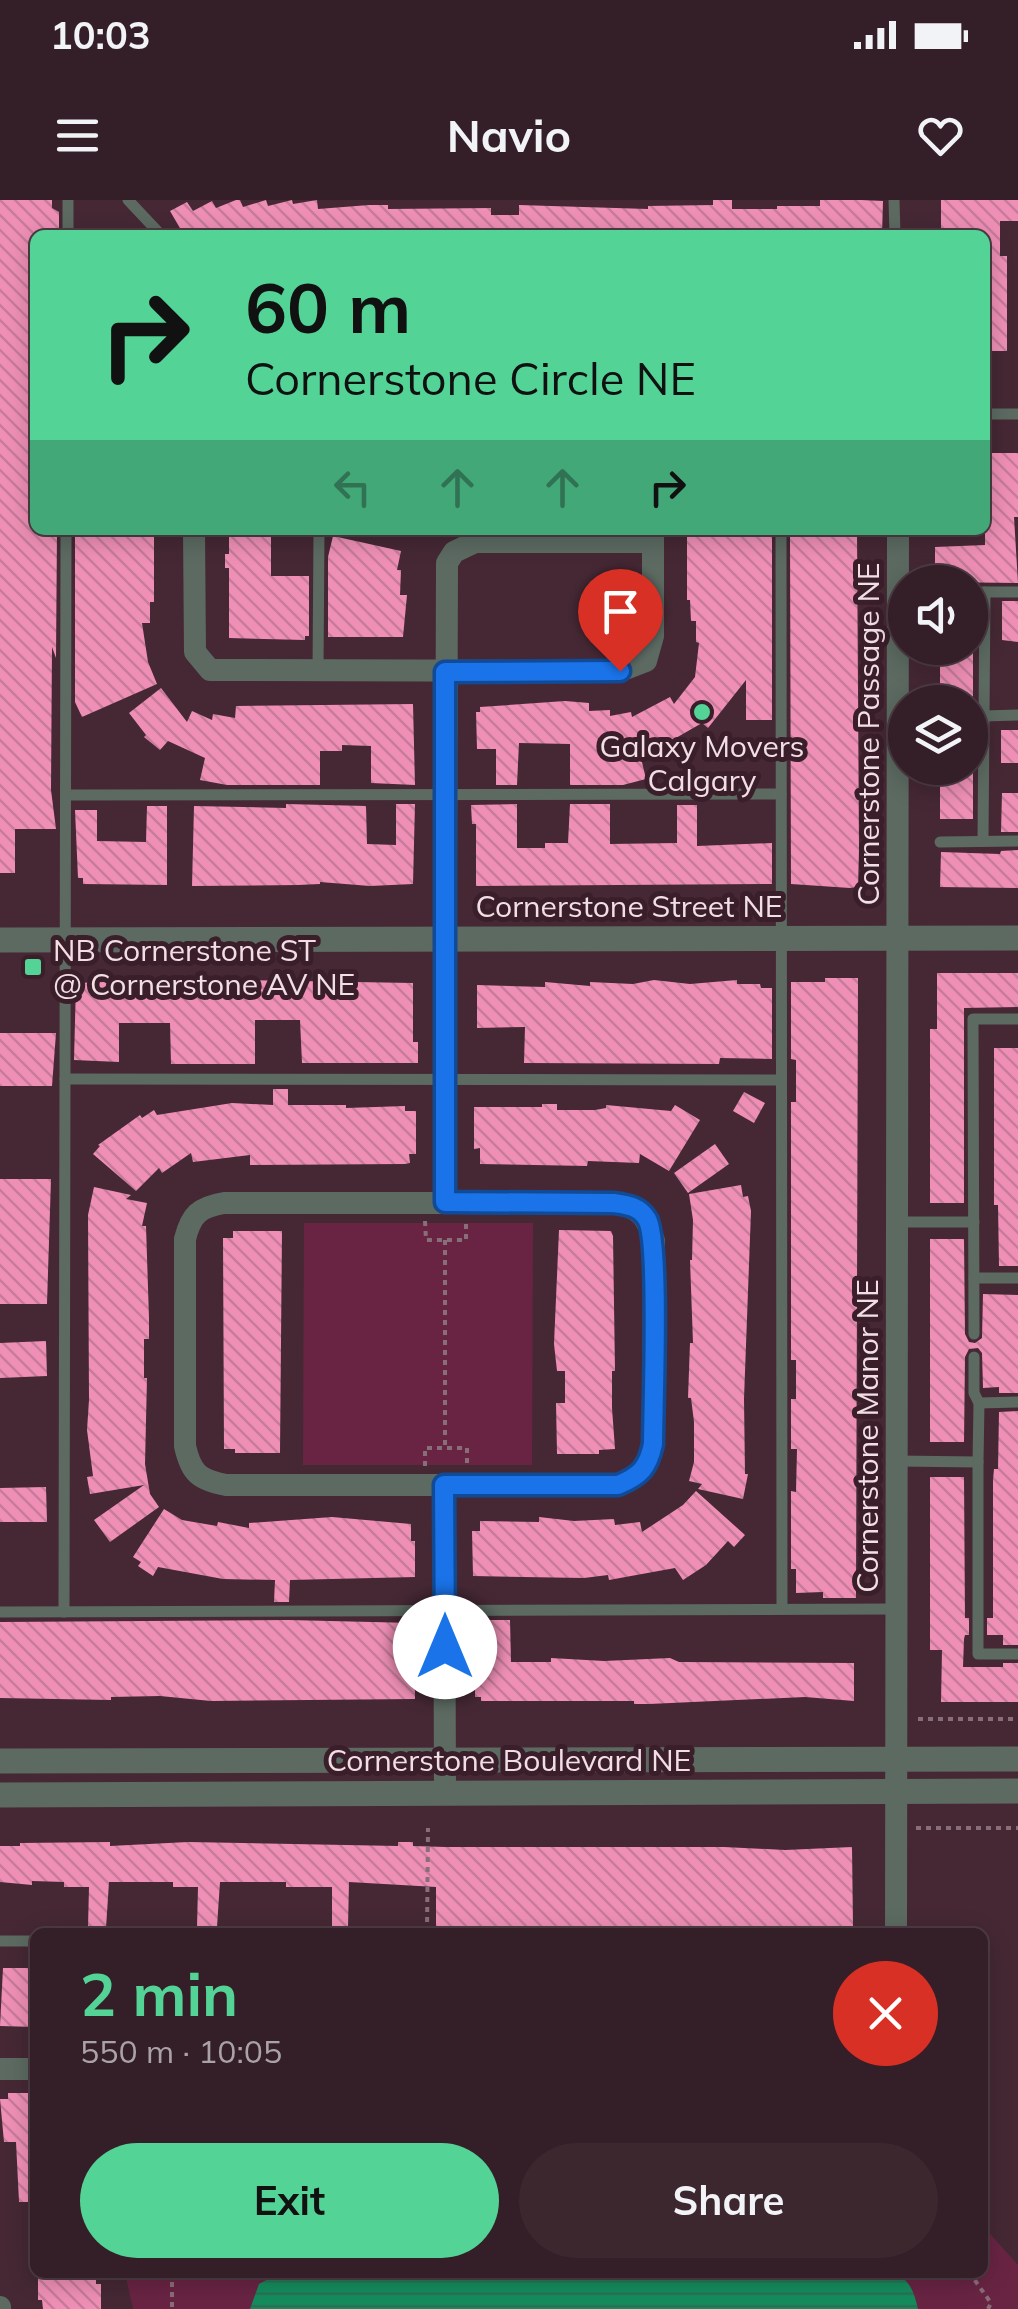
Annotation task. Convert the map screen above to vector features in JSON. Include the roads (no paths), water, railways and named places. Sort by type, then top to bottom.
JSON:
[{"type":"street","points":[[194,535],[195,652],[210,670],[445,672],[620,671],[646,661],[653,636],[653,536],[476,542],[454,552],[445,574],[445,672],[445,1202]]},
{"type":"street","name":"Cornerstone Passage NE","points":[[898,535],[900,565]]},
{"type":"street","name":"Cornerstone Passage NE","points":[[896,938],[901,665]]},
{"type":"street","name":"Cornerstone Manor NE","points":[[896,938],[896,1928]]},
{"type":"street","name":"Cornerstone Street NE","points":[[0,940],[1018,938]]},
{"type":"street","points":[[445,1202],[614,1203],[634,1206],[648,1220],[654,1241],[653,1444],[649,1464],[636,1478],[618,1485],[226,1485],[203,1481],[190,1468],[185,1446],[185,1239],[190,1220],[203,1207],[224,1203],[445,1202]]},
{"type":"street","points":[[444,1485],[445,1792]]},
{"type":"street","name":"Cornerstone Boulevard NE","points":[[0,1761],[1018,1759]]},
{"type":"street","name":"Cornerstone Boulevard NE","points":[[0,1795],[1018,1791]]},
{"type":"street","points":[[0,2069],[30,2069]]},
{"type":"lane","points":[[68,200],[68,230]]},
{"type":"lane","points":[[128,200],[156,230]]},
{"type":"lane","points":[[894,200],[894,230]]},
{"type":"lane","points":[[990,414],[1018,414]]},
{"type":"lane","points":[[64,1612],[66,535]]},
{"type":"lane","points":[[318,535],[318,671]]},
{"type":"lane","points":[[781,535],[782,1609]]},
{"type":"lane","points":[[988,592],[1018,592]]},
{"type":"lane","points":[[988,716],[1018,715]]},
{"type":"lane","points":[[983,785],[983,842]]},
{"type":"lane","points":[[66,795],[781,794]]},
{"type":"lane","points":[[940,842],[1018,841]]},
{"type":"lane","points":[[974,1334],[973,1019],[1018,1019]]},
{"type":"lane","points":[[65,1078],[781,1080]]},
{"type":"lane","points":[[896,1222],[974,1222]]},
{"type":"lane","points":[[974,1278],[1018,1278]]},
{"type":"lane","points":[[974,1358],[974,1393],[979,1403],[978,1654],[1018,1654]]},
{"type":"lane","points":[[979,1403],[1018,1402]]},
{"type":"lane","points":[[896,1461],[978,1462]]},
{"type":"lane","points":[[0,1612],[896,1608]]},
{"type":"lane","points":[[0,1942],[30,1942]]},
{"type":"place","name":"Galaxy Movers Calgary","points":[[702,712]]},
{"type":"place","name":"NB Cornerstone ST @ Cornerstone AV NE","points":[[33,967]]}]
